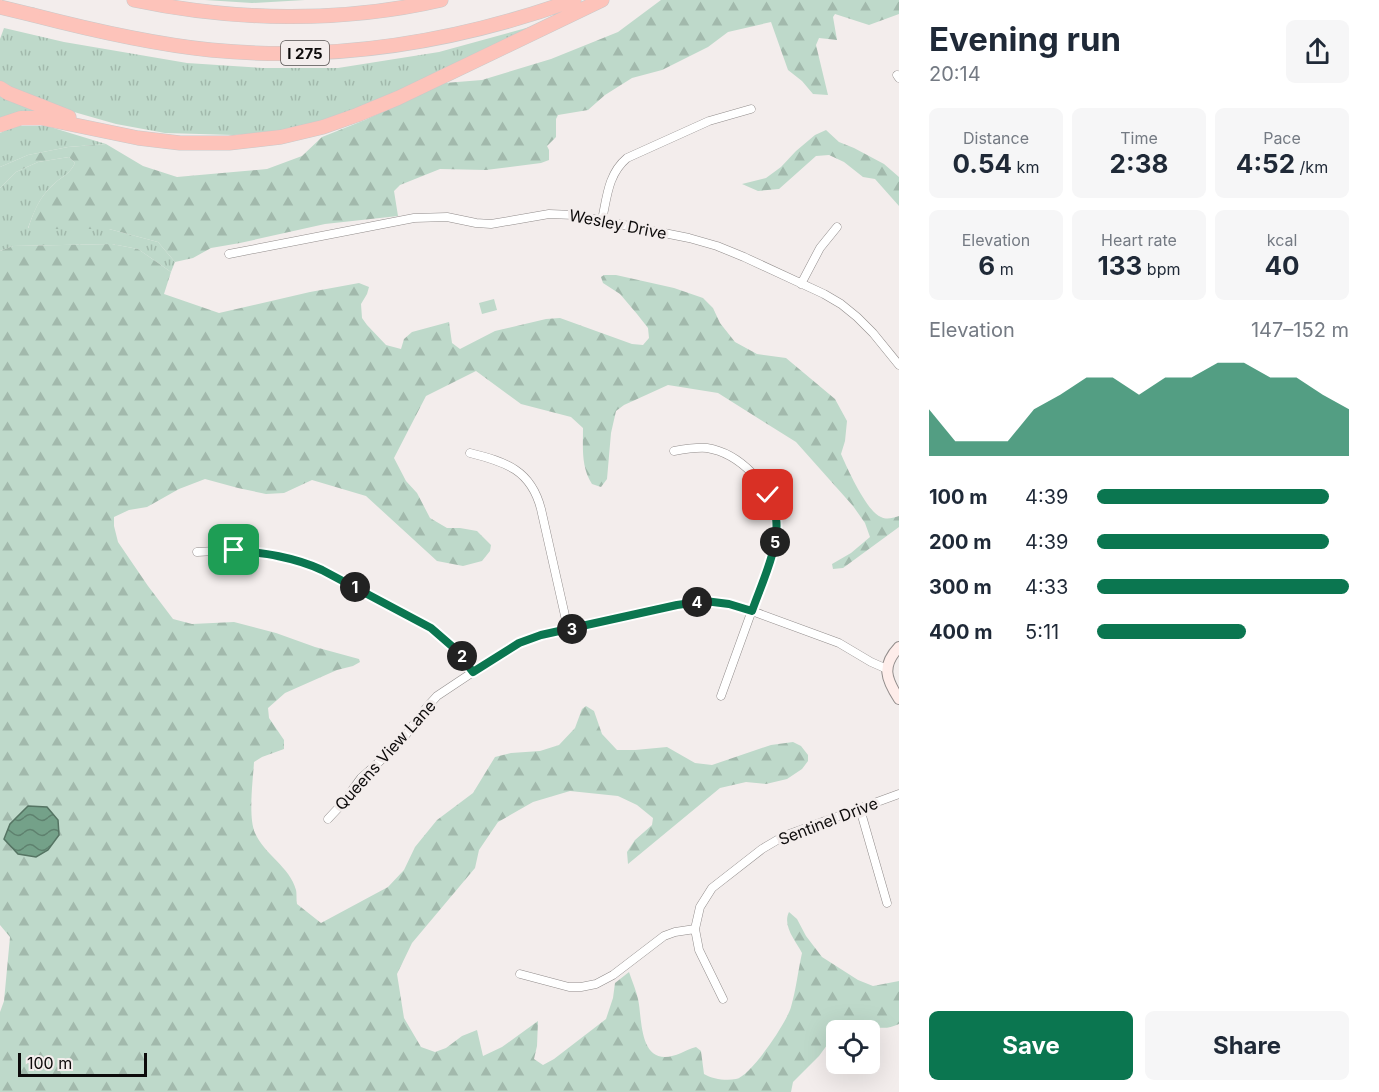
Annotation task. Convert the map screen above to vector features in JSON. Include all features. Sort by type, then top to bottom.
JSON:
[{"type":"highway","points":[[134,0],[225,14],[319,16],[369,12],[441,0]]},
{"type":"highway","name":"I 275","points":[[0,7],[136,39],[203,49],[261,53],[362,50],[442,38],[542,12],[573,0]]},
{"type":"highway","points":[[0,125],[21,118],[41,118],[138,138],[180,143],[229,143],[281,137],[323,127],[357,115],[425,86],[602,0]]},
{"type":"highway","points":[[0,88],[99,129]]},
{"type":"main road","points":[[0,16],[6,0]]},
{"type":"main road","points":[[899,647],[889,661],[887,669],[889,682],[899,699]]},
{"type":"street","points":[[602,220],[612,176],[627,158],[709,121],[751,109]]},
{"type":"street","name":"Wesley Drive","points":[[229,254],[414,218],[447,217],[491,224],[557,214],[574,215],[689,238],[744,257],[830,297],[848,309],[865,324],[899,365]]},
{"type":"street","points":[[801,284],[820,248],[837,226]]},
{"type":"street","points":[[674,451],[707,448],[733,457],[751,472],[770,498],[776,518],[776,539],[773,552],[721,696]]},
{"type":"street","points":[[470,453],[496,459],[512,466],[534,489],[541,509],[568,629]]},
{"type":"street","points":[[197,552],[247,551],[308,563],[431,628],[454,648],[473,672]]},
{"type":"street","name":"Queens View Lane","points":[[328,819],[361,778],[398,745],[437,696],[519,643],[541,635],[705,601],[729,604],[752,611],[839,643],[887,669]]},
{"type":"street","name":"Sentinel Drive","points":[[695,929],[700,907],[712,888],[762,849],[784,836],[899,794]]},
{"type":"street","points":[[860,809],[887,903]]},
{"type":"street","points":[[520,974],[567,986],[581,987],[596,984],[613,975],[664,936],[677,931],[695,929],[700,953],[723,999]]},
{"type":"green space","points":[[205,0],[305,0],[252,3]]},
{"type":"green space","points":[[661,0],[899,0],[899,14],[869,25],[835,14],[833,17],[837,40],[819,38],[816,45],[828,95],[813,94],[788,70],[771,22],[728,32],[708,47],[662,70],[632,78],[605,95],[588,110],[558,115],[556,137],[547,146],[549,160],[486,170],[440,169],[400,185],[394,191],[398,216],[325,224],[211,248],[193,258],[175,262],[158,242],[109,229],[28,229],[41,198],[73,167],[75,163],[69,157],[38,162],[16,172],[0,188],[0,167],[28,155],[68,147],[106,144],[143,166],[177,177],[267,169],[302,156],[322,137],[445,83],[482,80],[551,59],[618,32]]},
{"type":"green space","points":[[548,22],[354,111],[281,131],[234,135],[165,133],[116,124],[67,110],[6,86],[0,81],[0,39],[4,28],[64,42],[187,63],[263,68],[338,68],[439,52]]},
{"type":"green space","points":[[0,95],[48,115],[0,118]]},
{"type":"green space","points":[[15,126],[47,126],[106,144],[68,147],[28,155],[0,167],[0,133]]},
{"type":"green space","points":[[826,130],[839,142],[884,164],[899,177],[899,206],[875,179],[863,177],[844,162],[829,155],[816,156],[779,189],[758,191],[742,184],[766,178],[815,135]]},
{"type":"green space","points":[[69,157],[75,163],[73,167],[45,193],[28,228],[109,229],[158,242],[175,262],[171,272],[138,249],[112,244],[13,246],[0,251],[0,188],[16,172],[38,162]]},
{"type":"green space","points":[[112,244],[138,249],[171,272],[164,294],[219,313],[359,283],[369,287],[361,304],[362,318],[386,345],[401,349],[404,339],[412,332],[449,322],[452,343],[460,349],[495,331],[560,318],[632,344],[643,345],[649,338],[648,328],[620,294],[603,283],[601,277],[616,275],[674,288],[703,298],[713,308],[720,323],[735,342],[757,354],[786,358],[835,399],[847,421],[841,454],[858,489],[870,507],[881,517],[899,516],[899,527],[843,568],[833,569],[832,564],[851,553],[870,537],[865,523],[853,506],[796,442],[718,393],[668,385],[616,411],[611,433],[607,479],[601,487],[592,484],[588,478],[583,457],[583,428],[571,417],[521,404],[476,371],[426,396],[394,458],[430,518],[447,528],[477,531],[491,545],[490,551],[482,561],[463,566],[437,561],[366,496],[312,480],[284,493],[266,494],[205,479],[179,489],[147,507],[129,510],[114,517],[114,526],[118,542],[173,619],[192,624],[234,622],[359,659],[360,662],[353,666],[337,670],[285,693],[268,708],[269,718],[284,740],[284,749],[254,762],[251,808],[255,833],[264,848],[283,867],[293,882],[297,904],[321,923],[388,887],[404,870],[415,847],[437,820],[473,793],[495,757],[511,753],[540,751],[559,745],[575,728],[582,709],[586,706],[594,711],[602,734],[617,750],[667,747],[695,763],[712,765],[771,745],[793,742],[801,746],[808,755],[808,761],[802,769],[787,779],[766,784],[746,782],[720,788],[628,864],[627,852],[635,840],[652,825],[653,818],[637,805],[618,796],[570,791],[533,802],[498,822],[479,850],[475,868],[412,943],[397,974],[404,1018],[421,1047],[435,1052],[477,1030],[483,1056],[502,1047],[538,1021],[534,1059],[543,1065],[606,1019],[615,983],[629,972],[638,999],[643,1034],[650,1050],[665,1057],[696,1047],[701,1051],[704,1074],[719,1079],[736,1079],[743,1076],[768,1048],[791,1007],[802,953],[788,928],[789,912],[797,919],[806,936],[822,957],[858,980],[873,986],[899,981],[899,1024],[883,1028],[880,1027],[880,1020],[826,1020],[826,1046],[793,1082],[791,1092],[0,1092],[0,1012],[4,1001],[10,937],[0,925],[0,251],[13,246]]},
{"type":"green space","points":[[494,299],[497,310],[482,314],[479,303]]},
{"type":"water","points":[[28,806],[47,807],[58,820],[59,835],[48,850],[36,857],[18,854],[4,839],[10,824]]},
{"type":"route","points":[[234,550],[292,559],[322,570],[431,628],[445,638],[473,672],[519,643],[541,635],[677,605],[705,601],[729,604],[752,611],[776,539],[776,518],[768,495]]}]
